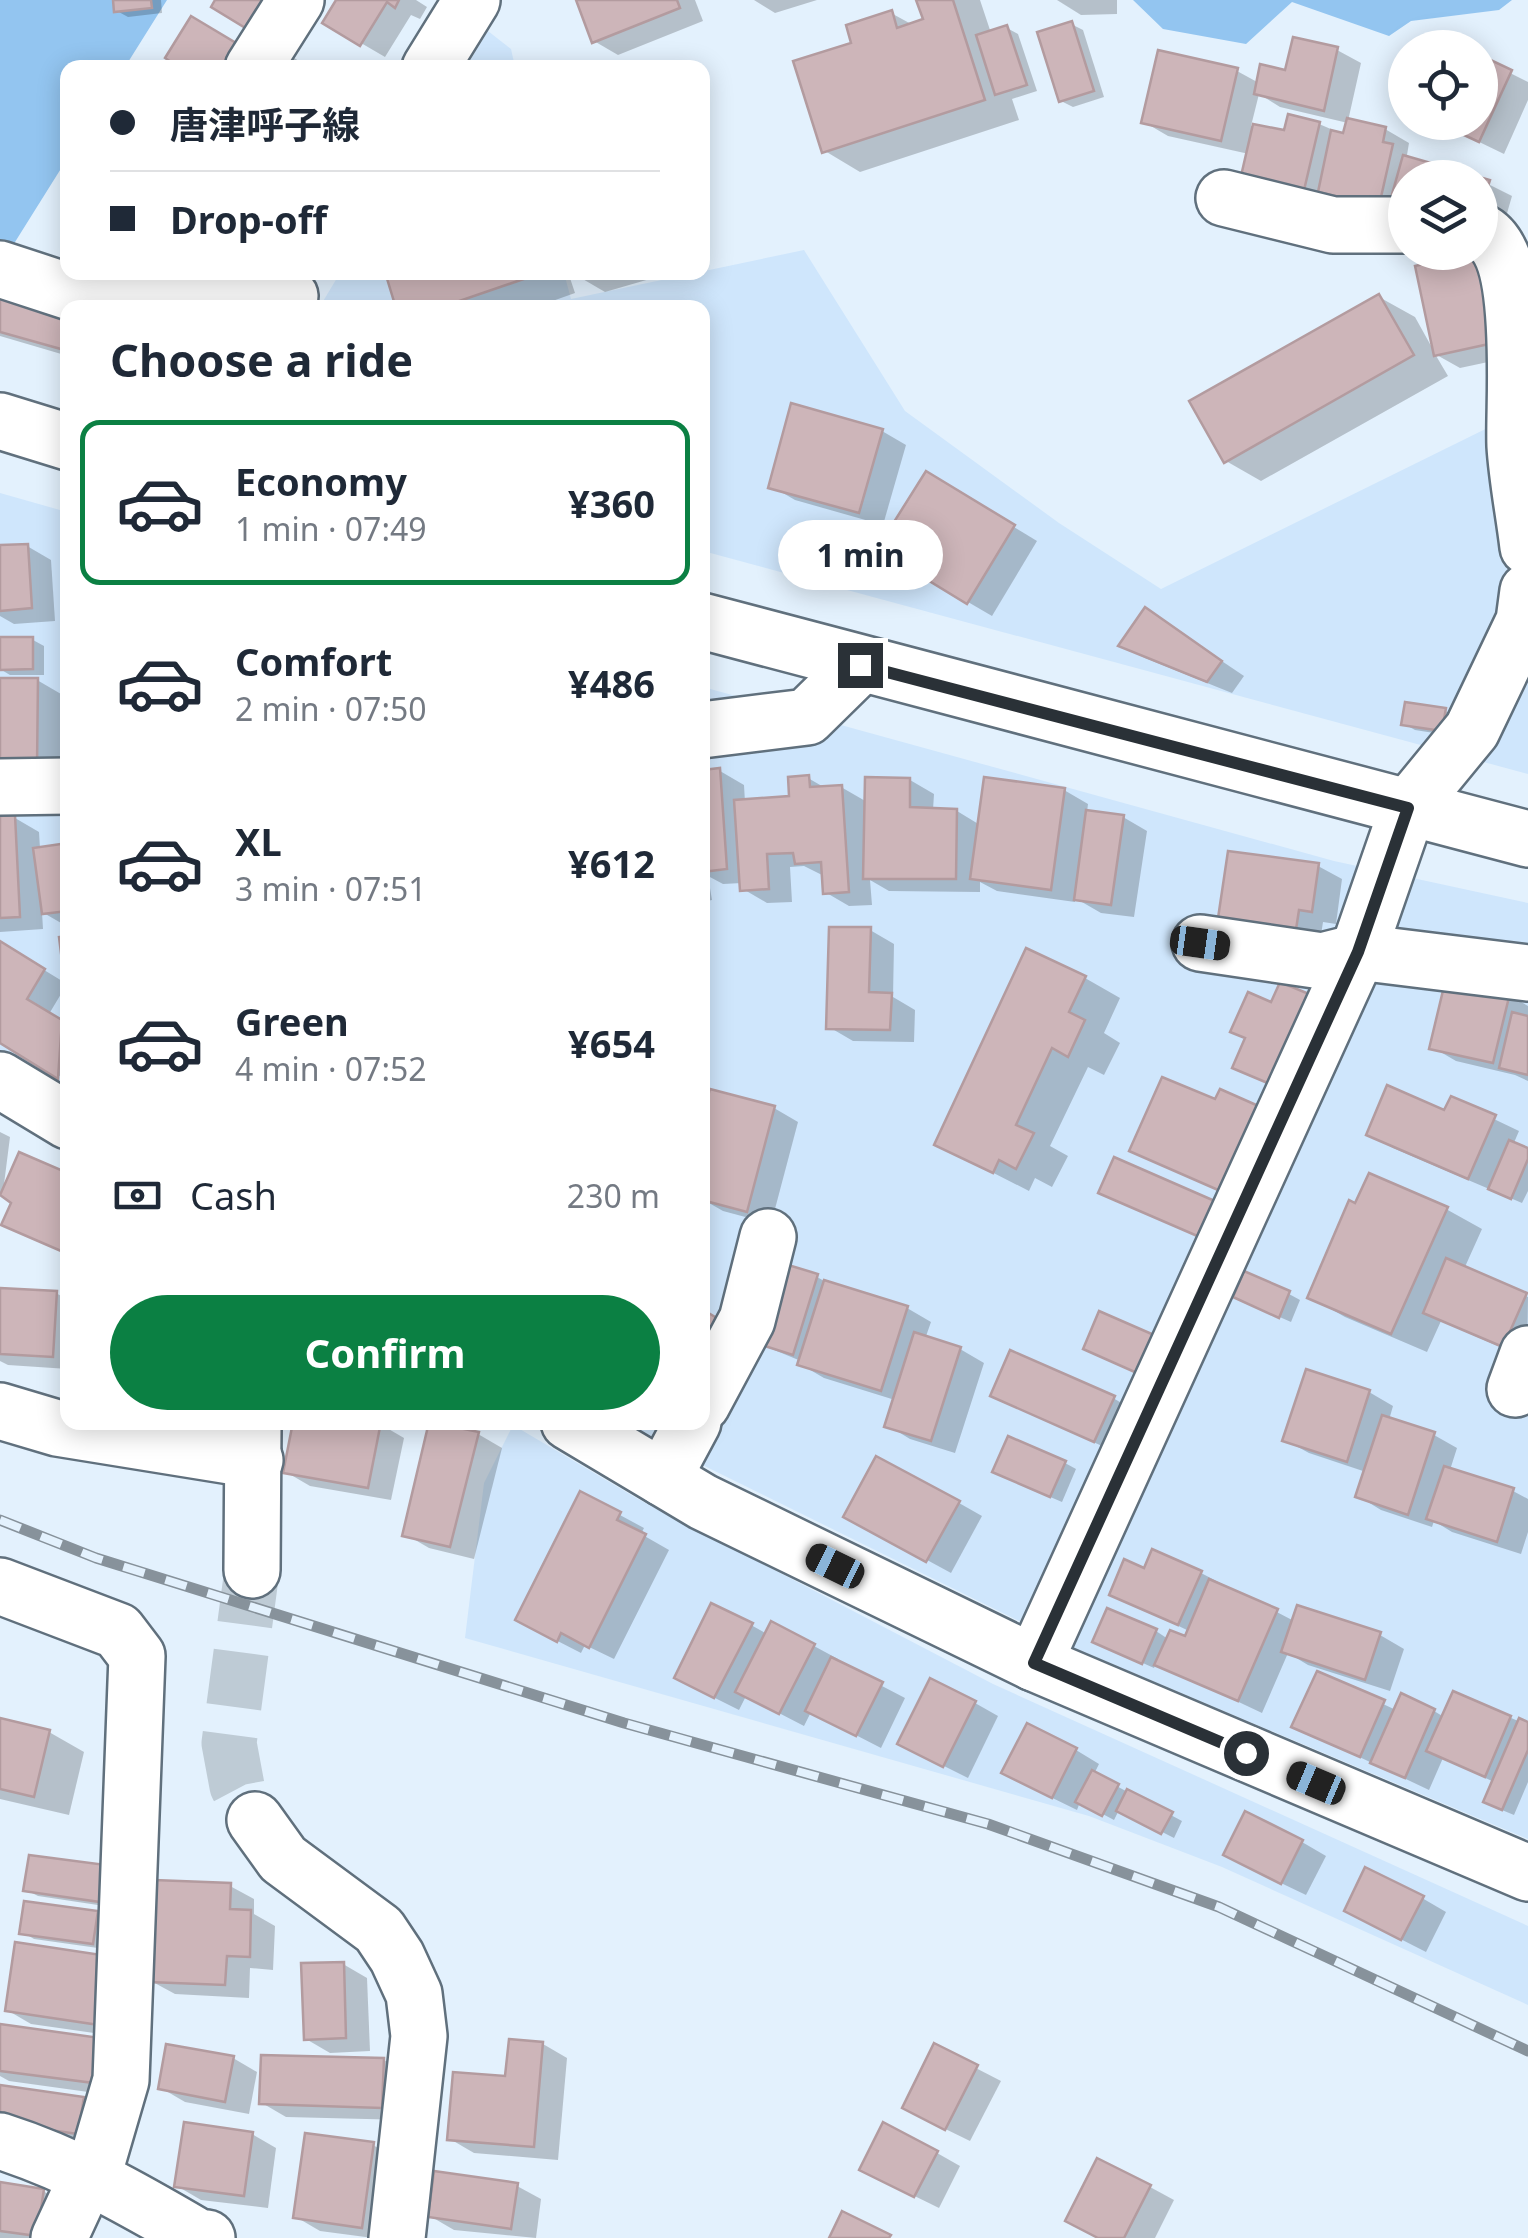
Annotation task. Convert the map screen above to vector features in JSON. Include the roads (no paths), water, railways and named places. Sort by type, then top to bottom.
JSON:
[{"type":"street","points":[[259,60],[296,0]]},
{"type":"street","points":[[435,60],[472,0]]},
{"type":"street","points":[[1224,198],[1333,225],[1388,225]]},
{"type":"street","points":[[1498,246],[1505,254],[1519,347],[1515,446],[1528,547]]},
{"type":"street","points":[[0,269],[73,293],[255,284],[293,292]]},
{"type":"street","points":[[0,421],[60,440]]},
{"type":"street","points":[[1034,1663],[1358,952],[1408,808],[1472,730],[1524,621],[1528,591]]},
{"type":"street","points":[[710,623],[1528,839]]},
{"type":"street","points":[[710,729],[806,717],[860,665]]},
{"type":"street","points":[[0,786],[60,786]]},
{"type":"street","points":[[1200,943],[1322,961],[1358,952],[1528,973]]},
{"type":"street","points":[[0,1080],[60,1116]]},
{"type":"street","points":[[710,1389],[748,1320],[768,1237]]},
{"type":"street","points":[[0,1411],[60,1428]]},
{"type":"street","points":[[85,1430],[254,1442],[252,1570]]},
{"type":"street","points":[[582,1430],[703,1502],[1034,1663],[1528,1872]]},
{"type":"street","points":[[663,1478],[689,1430]]},
{"type":"street","points":[[0,1586],[118,1631],[137,1656],[121,2080],[93,2176],[78,2197],[59,2238]]},
{"type":"street","points":[[254,1820],[283,1859],[380,1930],[414,1994],[419,2036],[396,2238]]},
{"type":"street","points":[[0,2140],[93,2176],[198,2237],[207,2238]]},
{"type":"tunnel","points":[[252,1570],[229,1743],[237,1786],[255,1820]]},
{"type":"railway","points":[[0,1520],[96,1558],[624,1723],[988,1824],[1219,1907],[1528,2051]]}]
